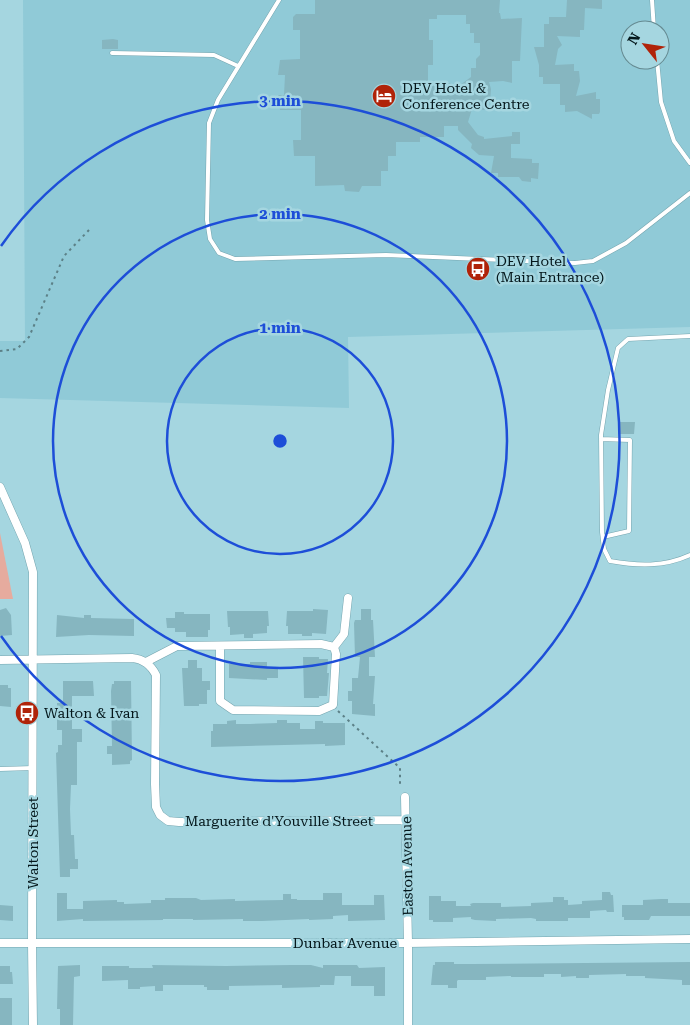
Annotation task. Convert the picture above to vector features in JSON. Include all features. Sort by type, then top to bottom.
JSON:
[{"type":"street","name":"Walton Street","points":[[0,487],[25,543],[33,572],[33,1025]]},
{"type":"street","points":[[334,647],[344,634],[348,598]]},
{"type":"street","points":[[0,660],[132,658],[146,662],[177,646],[220,647],[321,644],[334,647]]},
{"type":"street","points":[[220,647],[220,701],[233,710],[319,711],[332,706],[336,654],[334,647]]},
{"type":"street","name":"Marguerite d'Youville Street","points":[[146,662],[156,676],[156,807],[160,814],[168,820],[179,822],[406,820]]},
{"type":"street","name":"Easton Avenue","points":[[405,796],[408,1025]]},
{"type":"street","name":"Dunbar Avenue","points":[[0,943],[408,943],[690,939]]},
{"type":"lane","points":[[279,0],[218,100],[209,122],[207,220],[210,240],[219,253],[235,259],[386,255],[575,263],[593,261],[626,242],[690,192]]},
{"type":"lane","points":[[652,0],[653,20]]},
{"type":"lane","points":[[112,53],[214,55],[238,66]]},
{"type":"lane","points":[[658,70],[661,102],[674,141],[690,163]]},
{"type":"lane","points":[[690,336],[628,339],[618,348],[608,390],[601,439],[603,537],[604,549],[610,561],[633,565],[658,565],[690,555]]},
{"type":"lane","points":[[601,439],[630,440],[629,532],[603,537]]},
{"type":"lane","points":[[0,769],[33,768]]},
{"type":"path","points":[[0,351],[17,349],[29,337],[64,256],[89,230]]},
{"type":"path","points":[[332,706],[400,768],[400,786]]},
{"type":"shaded area","points":[[23,0],[690,0],[690,327],[348,337],[349,408],[0,398],[0,341],[25,341]]},
{"type":"shaded area","points":[[0,533],[13,599],[0,599]]},
{"type":"building","name":"DEV Hotel & Conference Centre","points":[[315,0],[500,0],[499,13],[501,19],[522,18],[520,61],[512,61],[512,83],[503,81],[489,82],[491,89],[490,103],[486,103],[486,110],[472,109],[468,122],[478,135],[484,137],[484,139],[512,136],[512,132],[520,132],[520,144],[511,144],[511,158],[532,159],[532,163],[539,163],[538,179],[531,178],[531,182],[522,181],[519,177],[498,177],[498,173],[491,173],[494,156],[479,155],[471,148],[472,144],[458,130],[458,126],[444,126],[444,137],[420,137],[420,142],[396,142],[396,156],[388,156],[388,171],[381,171],[381,186],[362,186],[359,192],[345,191],[344,185],[315,186],[315,156],[294,156],[293,140],[301,140],[301,110],[280,110],[278,95],[284,95],[285,75],[278,75],[280,60],[300,59],[300,30],[293,30],[293,17],[296,14],[315,14]],"holes":[[[437,15],[466,15],[466,24],[470,24],[470,33],[474,33],[474,43],[480,43],[480,55],[476,59],[476,68],[471,68],[471,77],[460,85],[450,83],[428,84],[428,65],[433,65],[433,40],[429,40],[429,19],[437,19]]]},
{"type":"building","points":[[567,0],[602,0],[602,9],[585,8],[584,30],[580,30],[580,37],[557,36],[562,45],[558,49],[555,65],[574,64],[574,71],[579,71],[580,81],[576,96],[596,92],[596,99],[600,99],[600,112],[599,114],[592,114],[592,119],[577,111],[565,112],[565,105],[560,105],[560,84],[543,84],[543,77],[539,77],[539,65],[534,47],[544,47],[544,24],[549,24],[549,17],[566,17]]},
{"type":"building","points":[[102,40],[118,40],[118,49],[102,49]]},
{"type":"building","points":[[618,422],[635,422],[634,434],[618,434]]},
{"type":"building","points":[[6,608],[11,615],[12,635],[0,636],[0,610]]},
{"type":"building","points":[[313,609],[328,610],[326,634],[312,633],[312,636],[302,636],[302,634],[288,634],[288,626],[286,626],[287,611],[313,611]]},
{"type":"building","points":[[361,609],[371,609],[371,620],[373,620],[375,657],[369,657],[369,676],[375,676],[373,704],[375,704],[375,716],[352,714],[352,701],[348,701],[348,691],[352,691],[352,678],[358,678],[360,657],[355,657],[354,623],[355,620],[361,620]]},
{"type":"building","points":[[227,611],[268,611],[269,626],[267,626],[267,633],[253,634],[253,638],[244,638],[244,634],[230,635]]},
{"type":"building","points":[[175,612],[210,614],[208,637],[186,637],[186,632],[175,632],[175,628],[167,628],[166,618],[175,618]]},
{"type":"building","points":[[57,615],[84,618],[84,615],[91,615],[91,618],[134,619],[134,636],[89,635],[56,637]]},
{"type":"building","points":[[303,657],[328,659],[327,696],[304,698]]},
{"type":"building","points":[[188,660],[197,660],[197,668],[202,668],[202,681],[210,681],[210,690],[207,690],[207,704],[184,706],[182,668],[188,668]]},
{"type":"building","points":[[250,662],[267,662],[267,668],[278,668],[278,678],[267,678],[267,680],[229,678],[229,664],[250,664]]},
{"type":"building","points":[[63,681],[93,681],[94,696],[72,696],[72,729],[82,729],[82,742],[77,742],[77,785],[71,785],[70,809],[71,835],[74,835],[75,859],[78,859],[78,869],[70,869],[70,877],[60,877],[56,753],[58,752],[58,745],[62,745],[62,730],[57,730],[57,703],[63,703]]},
{"type":"building","points":[[114,681],[131,681],[132,760],[130,764],[112,765],[112,754],[107,754],[107,746],[112,746],[111,691]]},
{"type":"building","points":[[0,685],[8,685],[8,688],[11,688],[11,707],[0,706]]},
{"type":"building","points":[[236,720],[236,724],[250,724],[277,723],[277,720],[287,720],[287,723],[300,723],[300,729],[315,729],[315,721],[345,723],[345,745],[211,747],[213,724],[227,724],[227,721]]},
{"type":"building","points":[[602,892],[610,892],[613,895],[614,912],[607,912],[606,910],[590,911],[590,918],[568,918],[568,921],[536,921],[536,919],[531,918],[496,919],[496,921],[475,920],[471,919],[471,917],[453,918],[453,922],[433,922],[433,920],[429,920],[429,896],[441,896],[441,901],[456,901],[456,906],[471,906],[470,904],[473,903],[501,903],[501,907],[531,906],[531,903],[553,902],[553,897],[564,897],[564,900],[568,900],[568,905],[582,904],[582,901],[602,900]]},
{"type":"building","points":[[57,893],[67,893],[67,909],[83,909],[83,901],[117,900],[117,902],[124,902],[124,904],[151,903],[151,900],[165,900],[165,898],[235,899],[235,901],[283,900],[283,894],[291,894],[291,899],[323,900],[323,893],[342,893],[342,905],[374,905],[374,895],[384,895],[385,920],[348,921],[348,915],[333,916],[333,919],[262,921],[243,921],[243,919],[163,919],[83,921],[83,919],[57,921]]},
{"type":"building","points":[[668,899],[668,903],[690,903],[690,916],[651,916],[649,920],[624,920],[624,917],[622,917],[622,905],[643,905],[643,900]]},
{"type":"building","points":[[0,905],[13,906],[13,921],[0,920]]},
{"type":"building","points":[[435,962],[472,964],[690,962],[690,985],[682,985],[682,980],[626,976],[626,974],[589,975],[589,978],[576,978],[576,976],[561,977],[561,974],[544,974],[544,977],[511,976],[486,977],[486,980],[458,980],[457,988],[448,988],[448,985],[431,985]]},
{"type":"building","points":[[80,965],[80,976],[74,977],[73,1025],[60,1025],[60,1009],[57,1009],[58,966]]},
{"type":"building","points":[[152,965],[311,965],[323,968],[323,965],[357,965],[359,968],[385,967],[385,996],[374,996],[374,986],[351,986],[351,976],[335,976],[334,985],[320,985],[320,987],[282,988],[282,985],[229,986],[229,990],[207,990],[207,987],[204,987],[204,985],[163,985],[163,991],[155,991],[155,986],[128,989],[128,980],[102,981],[102,966],[153,968]]},
{"type":"building","points":[[0,966],[10,966],[13,984],[0,984]]},
{"type":"building","points":[[0,998],[12,998],[12,1025],[0,1025]]},
{"type":"place","name":"DEV Hotel & Conference Centre","points":[[384,96]]},
{"type":"place","name":"DEV Hotel (Main Entrance)","points":[[478,269]]},
{"type":"place","name":"Walton & Ivan","points":[[27,713]]}]
